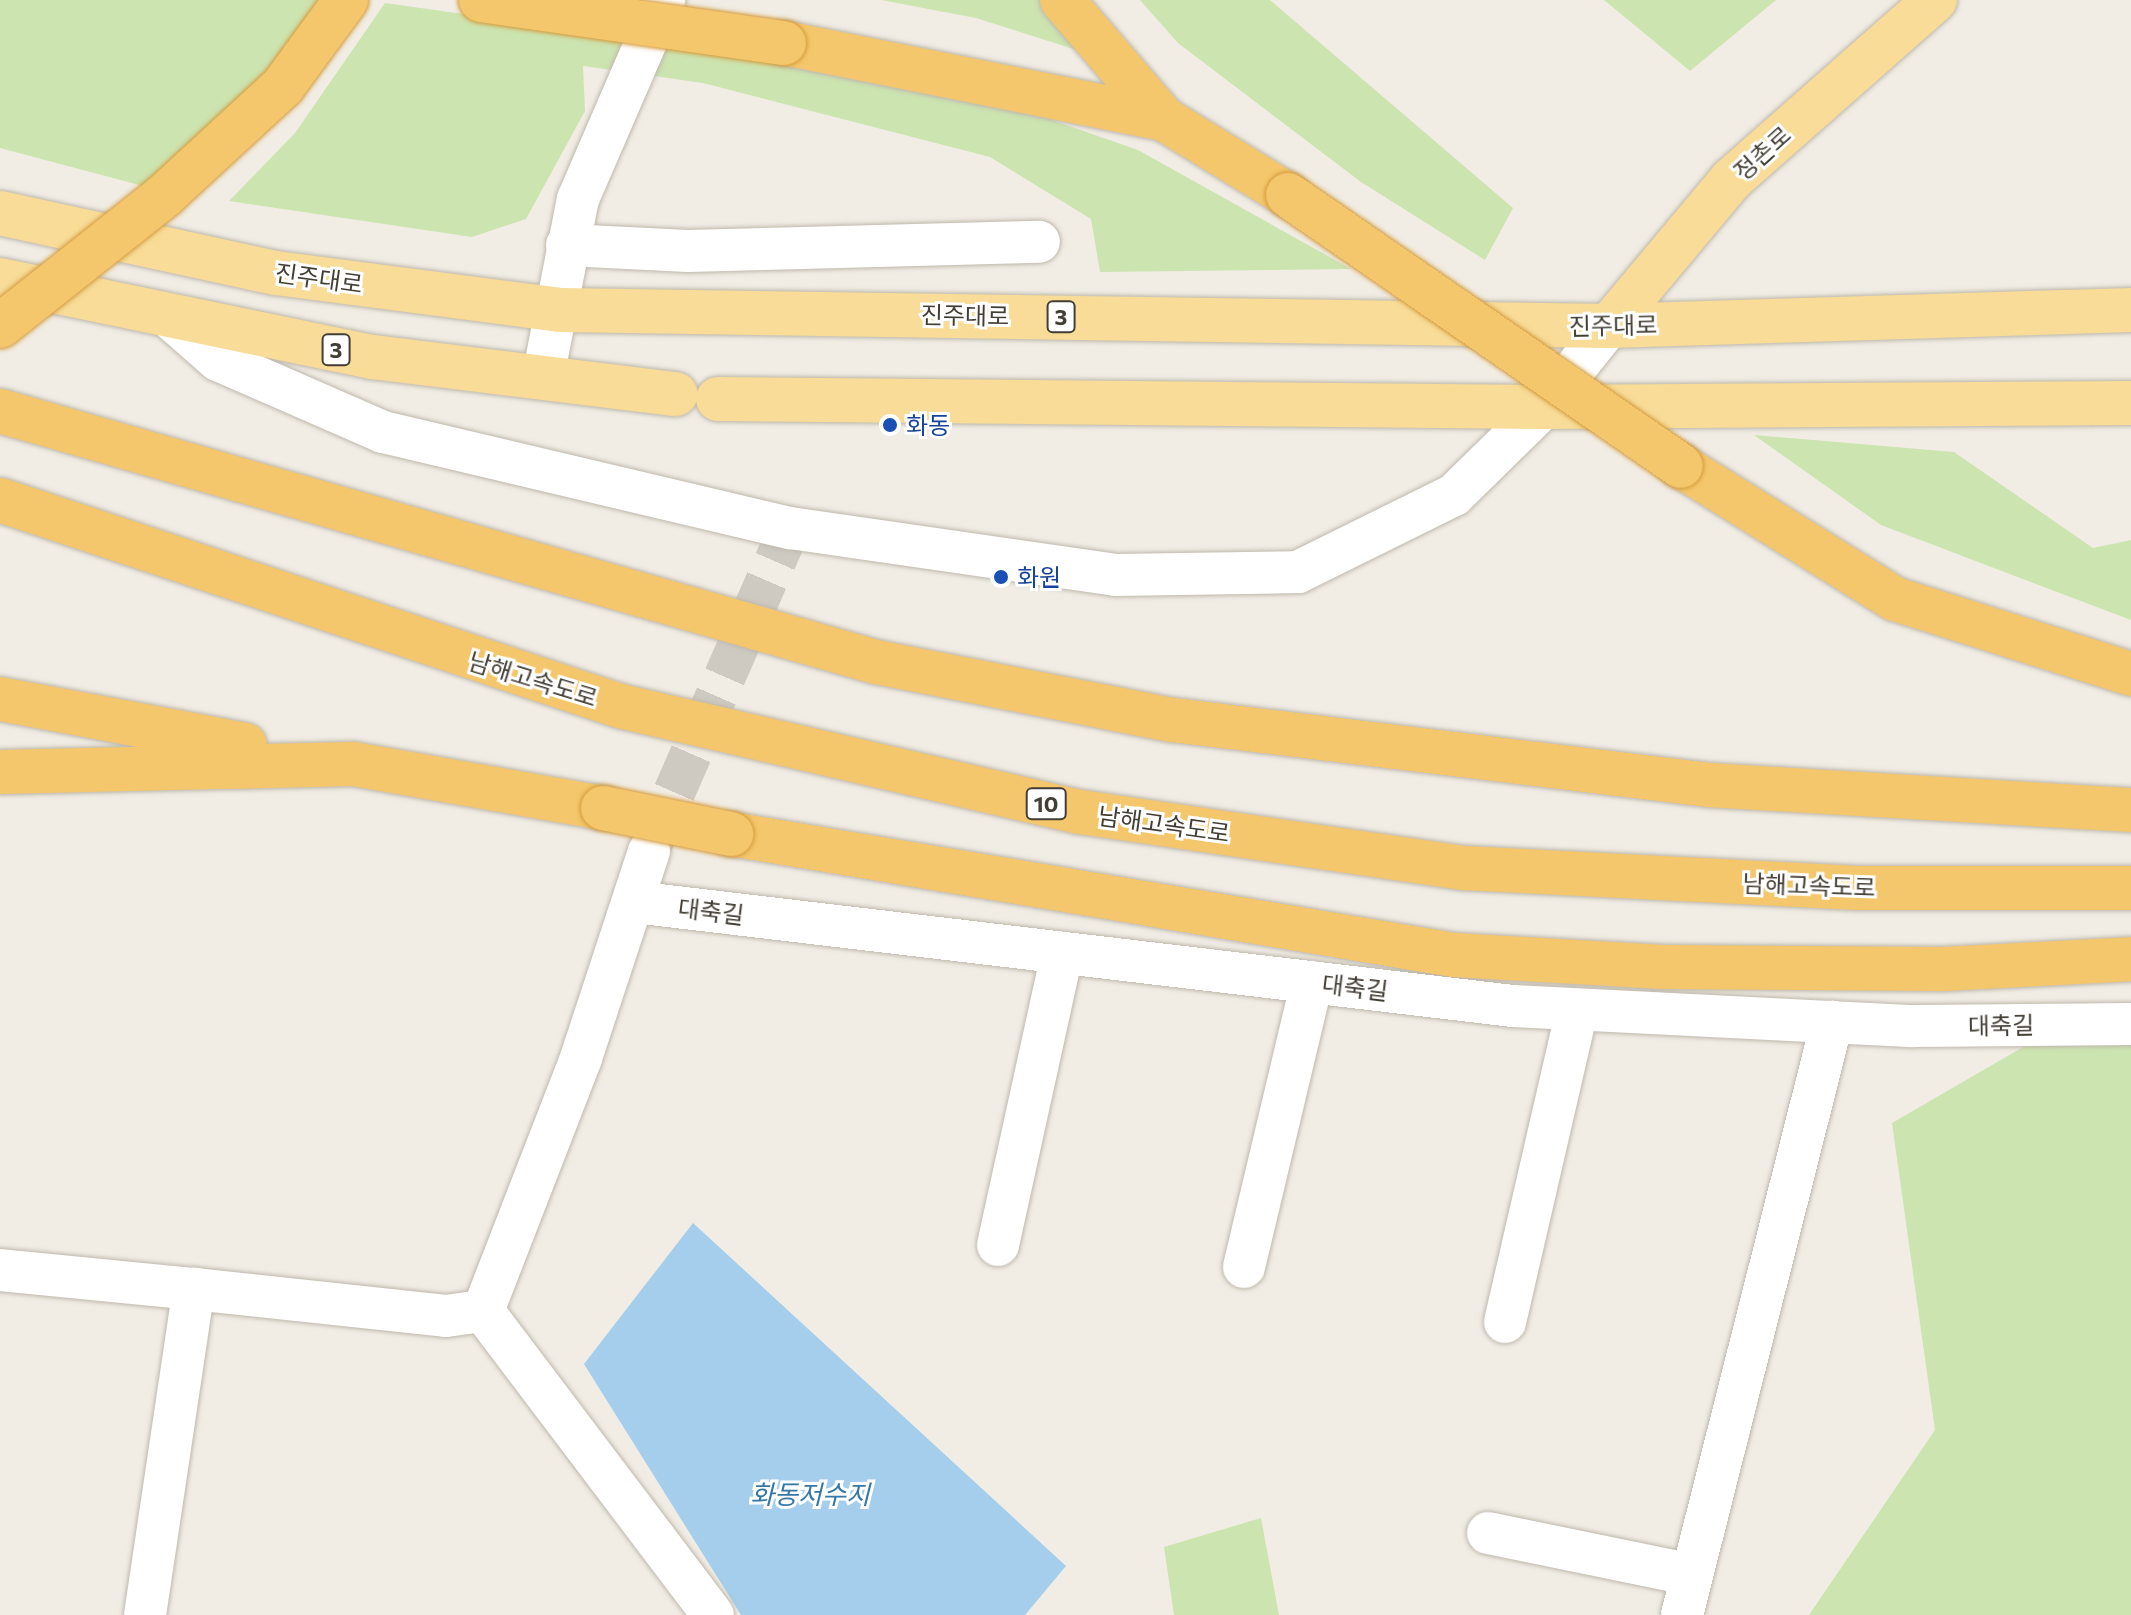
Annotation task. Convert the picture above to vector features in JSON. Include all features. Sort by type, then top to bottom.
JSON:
[{"type":"highway","points":[[0,326],[165,195],[283,86],[346,0]]},
{"type":"highway","points":[[481,0],[784,43],[1164,119]]},
{"type":"highway","points":[[1062,0],[1164,119],[1288,195],[1681,466],[1895,599],[2131,674]]},
{"type":"highway","points":[[0,411],[876,662],[1173,720],[1709,785],[2131,810]]},
{"type":"highway","name":"남해고속도로","points":[[0,500],[606,702],[1080,812],[1464,868],[1858,888],[2131,888]]},
{"type":"highway","points":[[0,699],[731,834],[1454,955],[1943,969],[2131,959]]},
{"type":"highway","points":[[0,772],[353,764]]},
{"type":"main road","name":"정촌로","points":[[1609,326],[1731,180],[1935,0]]},
{"type":"main road","name":"진주대로","points":[[0,213],[276,273],[560,310],[1609,326],[2131,310]]},
{"type":"main road","name":"3","points":[[0,280],[170,318],[373,357],[697,396],[1544,407],[2122,406]]},
{"type":"street","points":[[543,377],[560,310],[567,245],[578,199],[664,0]]},
{"type":"street","points":[[567,245],[688,251],[1039,242]]},
{"type":"street","points":[[170,318],[218,360],[414,440],[790,528],[1115,575],[1298,572],[1454,495],[1544,407],[1609,326]]},
{"type":"street","points":[[483,1311],[634,902],[649,851]]},
{"type":"street","name":"대축길","points":[[634,902],[1577,1010],[1832,1022],[2131,1024]]},
{"type":"street","points":[[998,1245],[1062,953]]},
{"type":"street","points":[[1244,1267],[1312,982]]},
{"type":"street","points":[[1505,1322],[1577,1010]]},
{"type":"street","points":[[1682,1615],[1832,1022]]},
{"type":"street","points":[[0,1270],[446,1316],[483,1311]]},
{"type":"street","points":[[145,1615],[194,1289]]},
{"type":"street","points":[[483,1311],[713,1615]]},
{"type":"street","points":[[1488,1533],[1692,1575]]},
{"type":"green space","points":[[0,0],[322,0],[268,71],[143,186],[0,148]]},
{"type":"green space","points":[[881,0],[1054,0],[1105,59],[976,18]]},
{"type":"green space","points":[[1140,0],[1270,0],[1513,208],[1485,260],[1361,182],[1178,43]]},
{"type":"green space","points":[[1604,0],[1776,0],[1690,71]]},
{"type":"green space","points":[[385,3],[940,81],[1138,150],[1351,269],[1100,272],[1091,219],[990,157],[703,83],[583,66],[585,111],[526,219],[472,237],[229,201],[295,133]]},
{"type":"green space","points":[[1754,435],[1954,452],[2093,548],[2131,540],[2131,620],[1881,525]]},
{"type":"green space","points":[[2042,1036],[2131,1036],[2131,1615],[1809,1615],[1935,1430],[1892,1123]]},
{"type":"green space","points":[[1261,1518],[1279,1615],[1174,1615],[1164,1547]]},
{"type":"water","name":"화동저수지","points":[[693,1223],[1066,1566],[1025,1615],[741,1615],[584,1364]]},
{"type":"tunnel","points":[[649,850],[790,528]]},
{"type":"place","name":"화동","points":[[890,425]]},
{"type":"place","name":"화원","points":[[1001,577]]}]
